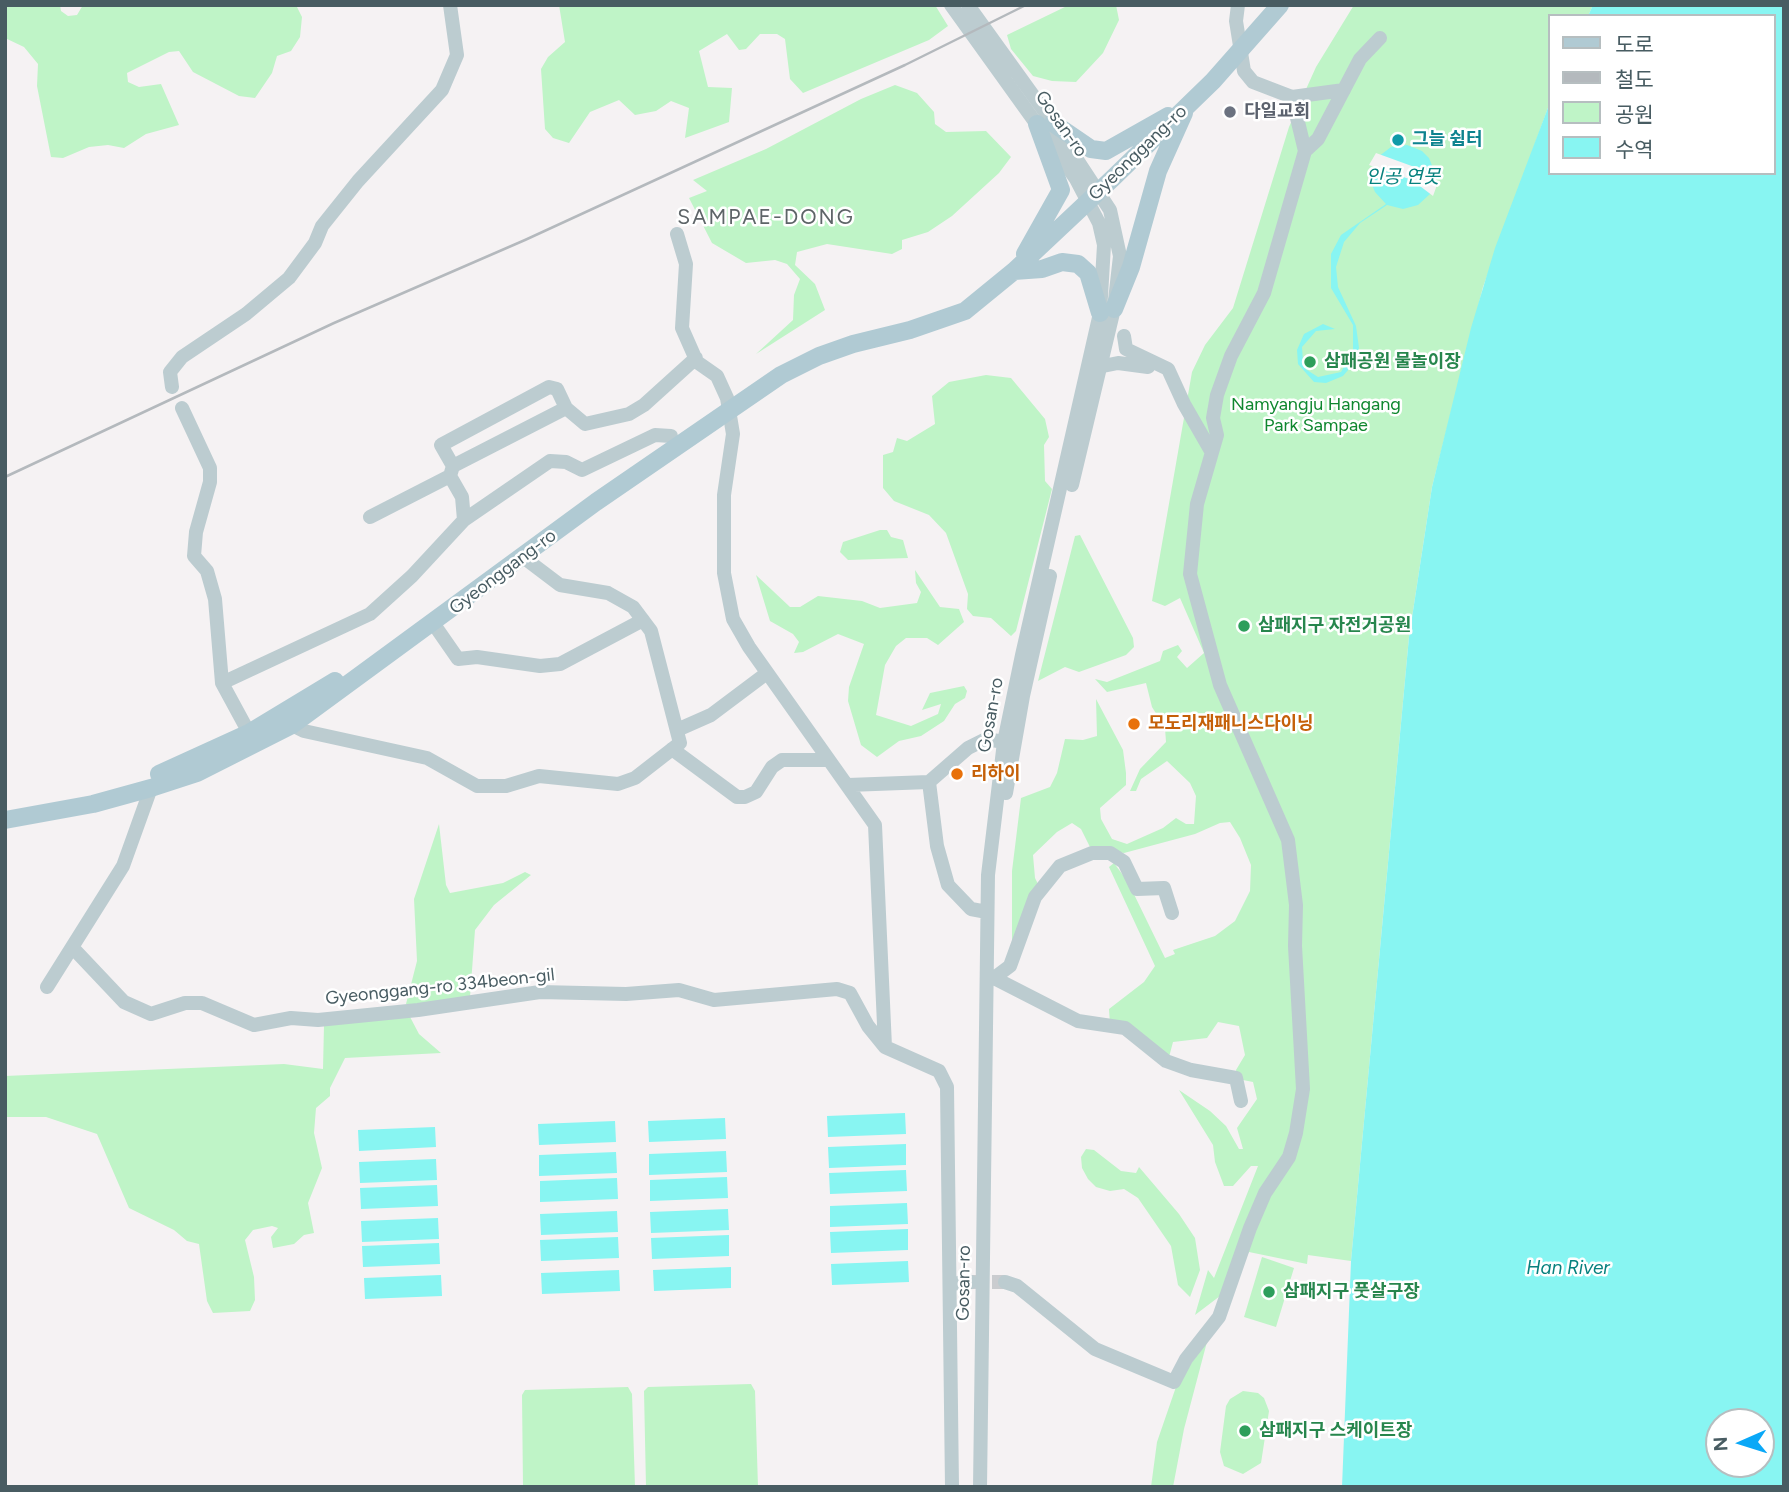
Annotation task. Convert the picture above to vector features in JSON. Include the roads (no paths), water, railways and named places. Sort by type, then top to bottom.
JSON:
[{"type":"main road","name":"Gyeonggang-ro","points":[[5,810],[106,790],[155,776],[292,725],[799,353],[832,339],[905,321],[987,293],[1094,196],[1186,106],[1280,5]]},
{"type":"main road","points":[[1045,123],[1091,149],[1106,151],[1186,106]]},
{"type":"main road","points":[[1107,311],[1131,267],[1158,171],[1186,106]]},
{"type":"main road","points":[[1014,271],[1061,190],[1045,123]]},
{"type":"main road","points":[[1014,271],[1042,269],[1062,262],[1079,264],[1088,273],[1107,311]]},
{"type":"main road","name":"Gyeonggang-ro","points":[[5,820],[93,804],[197,773],[252,739],[390,643],[671,436],[728,404]]},
{"type":"street","points":[[172,387],[170,372],[182,357],[246,314],[289,278],[315,243],[321,226],[442,90],[457,55],[450,5]]},
{"type":"street","name":"Gosan-ro","points":[[951,5],[1045,123]]},
{"type":"street","name":"Gosan-ro","points":[[968,5],[1094,196],[1104,245],[1107,311],[1103,366],[1064,516],[1021,709],[1002,816],[997,874],[994,978],[989,1487]]},
{"type":"street","points":[[1238,5],[1236,21],[1244,71],[1253,82],[1292,97],[1344,90]]},
{"type":"street","points":[[1005,1282],[1017,1286],[1095,1349],[1174,1382],[1186,1359],[1219,1317],[1250,1228],[1265,1194],[1289,1157],[1303,1089],[1303,1069],[1295,946],[1296,905],[1288,840],[1220,685],[1190,574],[1197,504],[1217,435],[1213,418],[1217,395],[1231,356],[1264,293],[1306,151],[1318,139],[1360,59],[1380,38]]},
{"type":"street","points":[[1292,97],[1306,151]]},
{"type":"street","points":[[677,234],[686,264],[682,328],[695,358],[717,376],[728,404],[733,434],[724,495],[724,573],[733,619],[767,673],[875,825],[886,1046],[894,1053],[939,1071],[947,1087],[952,1487]]},
{"type":"street","name":"Gosan-ro","points":[[980,1487],[988,875],[1004,742],[1107,311]]},
{"type":"street","points":[[1124,335],[1126,349],[1168,369],[1211,451]]},
{"type":"street","points":[[464,520],[462,497],[441,445],[549,387],[557,389],[566,408],[584,424],[629,414],[645,405],[695,358]]},
{"type":"street","points":[[1103,366],[1118,363],[1155,369],[1165,375],[1175,396],[1184,404]]},
{"type":"street","points":[[182,408],[210,468],[210,482],[196,532],[194,556],[206,571],[215,599],[222,683],[252,739]]},
{"type":"street","points":[[370,517],[566,408]]},
{"type":"street","points":[[222,683],[370,614],[412,576],[464,520],[550,461],[566,462],[582,470],[655,435],[671,436]]},
{"type":"street","points":[[292,725],[304,731],[427,758],[478,786],[506,786],[538,776],[618,784],[635,778],[680,743],[652,631],[633,607],[608,593],[559,585],[523,557]]},
{"type":"street","points":[[433,623],[458,659],[478,657],[540,666],[560,664],[643,620]]},
{"type":"street","points":[[677,730],[711,715],[767,673]]},
{"type":"street","points":[[848,785],[929,782],[968,748],[986,739],[1004,742]]},
{"type":"street","points":[[673,749],[737,797],[756,792],[772,767],[782,760],[829,760]]},
{"type":"street","points":[[929,782],[937,846],[948,885],[971,909],[987,912]]},
{"type":"street","points":[[47,987],[123,866],[151,788]]},
{"type":"street","points":[[1172,913],[1164,888],[1136,889],[1124,862],[1110,853],[1092,853],[1060,866],[1044,886],[1028,910],[1019,949],[1010,966],[994,978],[1077,1021],[1125,1028],[1166,1061],[1191,1070],[1236,1078],[1241,1101]]},
{"type":"street","name":"Gyeonggang-ro 334beon-gil","points":[[72,947],[124,1002],[151,1014],[185,1003],[202,1003],[254,1025],[292,1018],[318,1020],[418,1010],[540,992],[626,995],[679,990],[714,1000],[837,989],[850,993],[868,1026],[886,1046]]},
{"type":"street","points":[[950,1284],[971,1282]]},
{"type":"water","name":"Han River","points":[[1593,5],[1784,5],[1784,1487],[1342,1487],[1351,1261],[1409,637],[1432,487],[1471,328],[1495,248],[1548,108],[1548,175],[1775,175],[1775,14],[1589,14]]},
{"type":"water","name":"인공 연못","points":[[1407,145],[1422,151],[1429,158],[1435,173],[1434,184],[1430,194],[1418,205],[1403,209],[1387,205],[1360,223],[1344,242],[1336,267],[1338,287],[1356,326],[1359,348],[1354,363],[1343,376],[1326,383],[1314,382],[1298,364],[1297,350],[1304,334],[1323,324],[1335,329],[1316,331],[1302,347],[1303,362],[1307,370],[1318,377],[1341,372],[1353,351],[1353,325],[1331,288],[1331,254],[1341,235],[1386,204],[1375,192],[1371,182],[1371,171],[1378,157],[1391,147]]},
{"type":"water","points":[[905,1113],[906,1134],[828,1137],[827,1116]]},
{"type":"water","points":[[725,1118],[726,1139],[649,1142],[648,1121]]},
{"type":"water","points":[[615,1121],[616,1142],[539,1145],[538,1124]]},
{"type":"water","points":[[435,1127],[436,1147],[359,1151],[358,1130]]},
{"type":"water","points":[[906,1144],[906,1165],[829,1168],[828,1147]]},
{"type":"water","points":[[726,1151],[727,1172],[649,1175],[649,1154]]},
{"type":"water","points":[[616,1152],[617,1173],[539,1176],[539,1155]]},
{"type":"water","points":[[436,1159],[437,1180],[360,1183],[359,1162]]},
{"type":"water","points":[[906,1170],[907,1191],[830,1194],[829,1173]]},
{"type":"water","points":[[727,1177],[728,1198],[650,1201],[650,1180]]},
{"type":"water","points":[[617,1178],[618,1199],[540,1202],[540,1181]]},
{"type":"water","points":[[437,1185],[438,1206],[361,1209],[360,1188]]},
{"type":"water","points":[[907,1203],[908,1224],[830,1227],[830,1206]]},
{"type":"water","points":[[728,1209],[729,1230],[651,1233],[650,1212]]},
{"type":"water","points":[[617,1211],[618,1232],[541,1235],[540,1214]]},
{"type":"water","points":[[438,1218],[439,1239],[362,1242],[361,1221]]},
{"type":"water","points":[[908,1229],[908,1250],[831,1253],[830,1232]]},
{"type":"water","points":[[729,1235],[729,1256],[652,1259],[651,1238]]},
{"type":"water","points":[[618,1237],[619,1258],[541,1261],[540,1240]]},
{"type":"water","points":[[439,1243],[440,1264],[363,1267],[362,1246]]},
{"type":"water","points":[[908,1261],[909,1282],[832,1285],[831,1264]]},
{"type":"water","points":[[731,1267],[731,1288],[654,1291],[653,1270]]},
{"type":"water","points":[[619,1270],[620,1291],[542,1294],[541,1273]]},
{"type":"water","points":[[441,1275],[442,1296],[365,1299],[364,1278]]},
{"type":"tunnel","points":[[971,1282],[1005,1282]]},
{"type":"railway","points":[[5,477],[334,323],[525,240],[905,65],[1026,5]]},
{"type":"place","name":"다일교회","points":[[1230,112]]},
{"type":"place","name":"그늘 쉼터","points":[[1398,140]]},
{"type":"place","name":"삼패공원 물놀이장","points":[[1310,362]]},
{"type":"place","name":"삼패지구 자전거공원","points":[[1244,626]]},
{"type":"place","name":"모도리재패니스다이닝","points":[[1134,724]]},
{"type":"place","name":"리하이","points":[[957,774]]},
{"type":"place","name":"삼패지구 풋살구장","points":[[1269,1292]]},
{"type":"place","name":"삼패지구 스케이트장","points":[[1245,1431]]},
{"type":"district","name":"SAMPAE-DONG","points":[[766,218]]},
{"type":"park label","name":"Namyangju Hangang Park Sampae","points":[[1316,415]]}]
